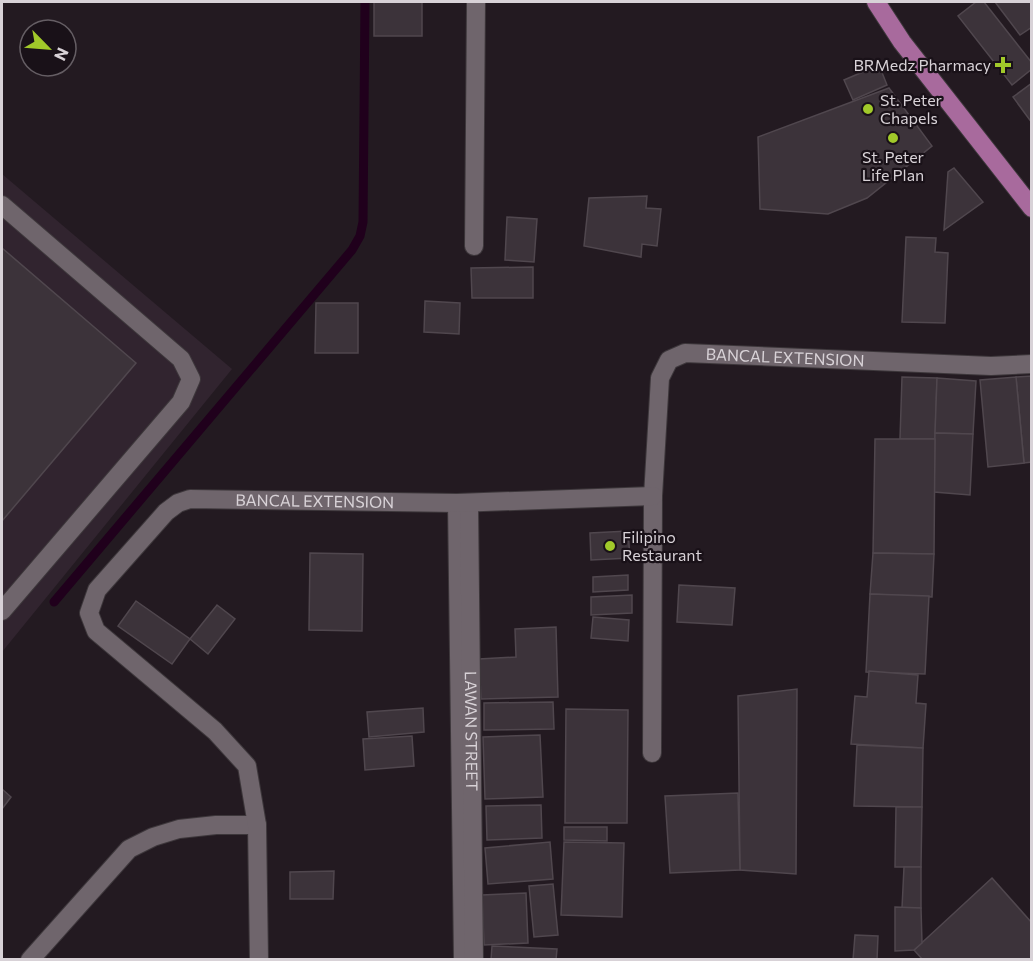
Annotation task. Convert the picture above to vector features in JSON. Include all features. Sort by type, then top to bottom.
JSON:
[{"type":"highway","points":[[876,2],[902,42],[1032,208]]},
{"type":"street","points":[[474,246],[476,2]]},
{"type":"street","points":[[2,205],[181,359],[190,379],[181,402],[2,611]]},
{"type":"street","name":"BANCAL EXTENSION","points":[[259,960],[257,825],[247,766],[215,731],[96,631],[89,613],[97,590],[166,512],[178,503],[190,499],[463,503],[653,496],[660,378],[669,360],[686,353],[992,366],[1032,364]]},
{"type":"street","points":[[652,753],[653,496]]},
{"type":"street","points":[[463,503],[463,960]]},
{"type":"street","name":"LAWAN STREET","points":[[463,503],[474,960]]},
{"type":"street","points":[[30,960],[129,849],[153,837],[179,829],[216,825],[257,825]]},
{"type":"shaded area","points":[[2,174],[232,369],[2,652]]},
{"type":"building","points":[[374,2],[422,2],[422,36],[374,36]]},
{"type":"building","points":[[976,2],[984,2],[1032,63],[1032,69],[1012,85],[958,16]]},
{"type":"building","points":[[995,2],[1032,2],[1032,27],[1020,35]]},
{"type":"building","points":[[879,65],[887,85],[853,100],[844,80]]},
{"type":"building","points":[[1032,83],[1032,123],[1013,97]]},
{"type":"building","points":[[889,88],[932,146],[867,198],[828,214],[760,209],[758,137]]},
{"type":"building","points":[[954,168],[983,202],[944,230],[948,172]]},
{"type":"building","points":[[647,196],[646,208],[661,209],[657,246],[642,244],[641,257],[584,246],[589,198]]},
{"type":"building","points":[[507,217],[537,219],[534,262],[505,260]]},
{"type":"building","points":[[906,237],[936,238],[935,252],[948,253],[945,323],[902,322]]},
{"type":"building","points":[[2,248],[136,363],[2,521]]},
{"type":"building","points":[[533,267],[533,298],[472,298],[471,268]]},
{"type":"building","points":[[425,301],[460,303],[459,334],[424,332]]},
{"type":"building","points":[[316,303],[358,303],[358,353],[315,353]]},
{"type":"building","points":[[1032,376],[1032,462],[1024,463],[1016,377]]},
{"type":"building","points":[[902,377],[937,378],[935,439],[900,439]]},
{"type":"building","points":[[1016,377],[1024,463],[988,467],[980,380]]},
{"type":"building","points":[[937,378],[976,381],[973,434],[935,433]]},
{"type":"building","points":[[935,433],[973,434],[970,495],[934,492]]},
{"type":"building","points":[[875,439],[935,439],[934,554],[873,553]]},
{"type":"building","name":"Filipino Restaurant","points":[[628,531],[630,558],[591,560],[590,533]]},
{"type":"building","points":[[310,553],[363,554],[362,631],[309,630]]},
{"type":"building","points":[[873,553],[934,554],[932,597],[870,594]]},
{"type":"building","points":[[628,575],[628,590],[593,592],[593,577]]},
{"type":"building","points":[[679,585],[735,588],[732,625],[677,622]]},
{"type":"building","points":[[870,594],[929,596],[925,674],[866,672]]},
{"type":"building","points":[[632,595],[632,613],[591,615],[591,597]]},
{"type":"building","points":[[136,601],[190,639],[172,664],[118,626]]},
{"type":"building","points":[[217,605],[235,619],[208,654],[190,639]]},
{"type":"building","points":[[593,617],[629,620],[628,641],[591,638]]},
{"type":"building","points":[[556,627],[558,697],[481,699],[479,659],[516,657],[515,629]]},
{"type":"building","points":[[869,671],[918,675],[916,703],[926,704],[923,748],[851,744],[855,696],[867,697]]},
{"type":"building","points":[[797,689],[796,874],[740,870],[738,696]]},
{"type":"building","points":[[553,702],[554,729],[484,730],[484,703]]},
{"type":"building","points":[[423,708],[424,732],[369,737],[367,712]]},
{"type":"building","points":[[566,709],[628,710],[627,823],[565,823]]},
{"type":"building","points":[[540,735],[543,797],[485,799],[483,737]]},
{"type":"building","points":[[412,736],[414,766],[365,770],[363,739]]},
{"type":"building","points":[[857,745],[923,748],[922,807],[854,806]]},
{"type":"building","points":[[2,789],[11,797],[2,809]]},
{"type":"building","points":[[738,793],[740,870],[670,873],[665,796]]},
{"type":"building","points":[[541,805],[542,838],[487,840],[486,806]]},
{"type":"building","points":[[896,807],[922,807],[921,867],[895,867]]},
{"type":"building","points":[[564,827],[607,827],[607,841],[564,840]]},
{"type":"building","points":[[550,842],[553,879],[488,884],[485,848]]},
{"type":"building","points":[[564,842],[624,843],[622,917],[561,915]]},
{"type":"building","points":[[904,867],[921,867],[921,908],[902,908]]},
{"type":"building","points":[[334,871],[333,899],[290,899],[290,872]]},
{"type":"building","points":[[992,878],[1032,923],[1032,960],[923,960],[914,950]]},
{"type":"building","points":[[553,884],[558,935],[534,937],[529,886]]},
{"type":"building","points":[[526,893],[528,943],[484,945],[482,895]]},
{"type":"building","points":[[895,907],[921,908],[922,943],[914,950],[895,951]]},
{"type":"building","points":[[855,935],[878,936],[877,960],[853,960]]},
{"type":"building","points":[[492,946],[557,949],[556,960],[491,960]]},
{"type":"waterway","points":[[54,602],[352,250],[360,236],[363,222],[365,2]]},
{"type":"place","name":"BRMedz Pharmacy","points":[[1003,65]]},
{"type":"place","name":"St. Peter Chapels","points":[[868,109]]},
{"type":"place","name":"St. Peter Life Plan","points":[[893,138]]},
{"type":"place","name":"Filipino Restaurant","points":[[610,546]]}]
